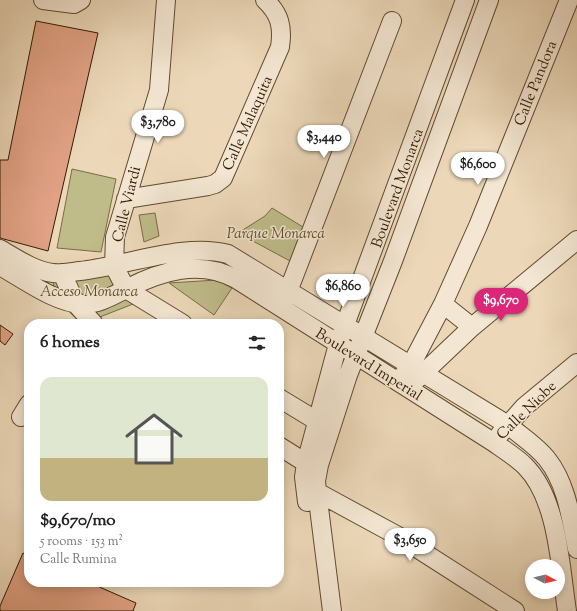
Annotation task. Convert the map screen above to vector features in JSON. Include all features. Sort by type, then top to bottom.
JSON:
[{"type":"street","points":[[43,0],[74,4],[81,0]]},
{"type":"street","name":"Calle Viardi","points":[[126,289],[114,266],[115,236],[159,90],[166,0]]},
{"type":"street","name":"Calle Malaquita","points":[[126,199],[208,186],[215,184],[223,178],[280,47],[282,33],[280,18],[265,0]]},
{"type":"street","name":"Boulevard Monarca","points":[[322,611],[304,477],[306,463],[338,344],[465,0]]},
{"type":"street","name":"Boulevard Monarca","points":[[332,611],[316,481],[319,465],[356,355],[364,338],[489,0]]},
{"type":"street","name":"Calle Pandora","points":[[404,385],[417,369],[443,304],[478,226],[569,0]]},
{"type":"street","points":[[281,308],[290,292],[392,21]]},
{"type":"street","points":[[417,369],[573,244],[577,228]]},
{"type":"street","name":"Boulevard Imperial","points":[[0,249],[34,267],[53,273],[114,266],[190,249],[216,250],[228,254],[345,327],[508,425],[536,447],[548,460],[558,475],[575,524],[577,549]]},
{"type":"street","name":"Boulevard Imperial","points":[[0,266],[57,297],[84,316],[94,303],[168,272],[206,268],[226,274],[404,385],[493,442],[525,465],[538,482],[550,511],[567,611]]},
{"type":"street","points":[[62,273],[84,316]]},
{"type":"street","points":[[126,289],[176,319]]},
{"type":"street","points":[[443,304],[472,326]]},
{"type":"street","name":"Calle Niobe","points":[[493,442],[524,407],[577,363]]},
{"type":"street","points":[[284,401],[317,421]]},
{"type":"street","points":[[284,449],[306,463]]},
{"type":"street","points":[[317,492],[398,536],[515,611]]},
{"type":"street","points":[[555,534],[575,524]]},
{"type":"green space","points":[[72,169],[116,179],[101,252],[57,248]]},
{"type":"green space","name":"Parque Monarca","points":[[272,208],[303,227],[290,261],[238,233],[265,216]]},
{"type":"green space","points":[[155,213],[159,236],[144,242],[139,215]]},
{"type":"green space","name":"Acceso Monarca","points":[[116,258],[125,292],[133,304],[95,319],[77,319],[58,301],[50,272]]},
{"type":"green space","name":"Parque Monarca","points":[[217,280],[232,288],[214,315],[169,283]]},
{"type":"building","points":[[36,21],[98,33],[48,251],[0,238],[0,160],[8,160]]},
{"type":"building","points":[[0,325],[13,334],[5,345],[0,341]]},
{"type":"building","points":[[23,553],[24,587],[99,587],[136,603],[133,611],[0,611],[0,606]]}]
